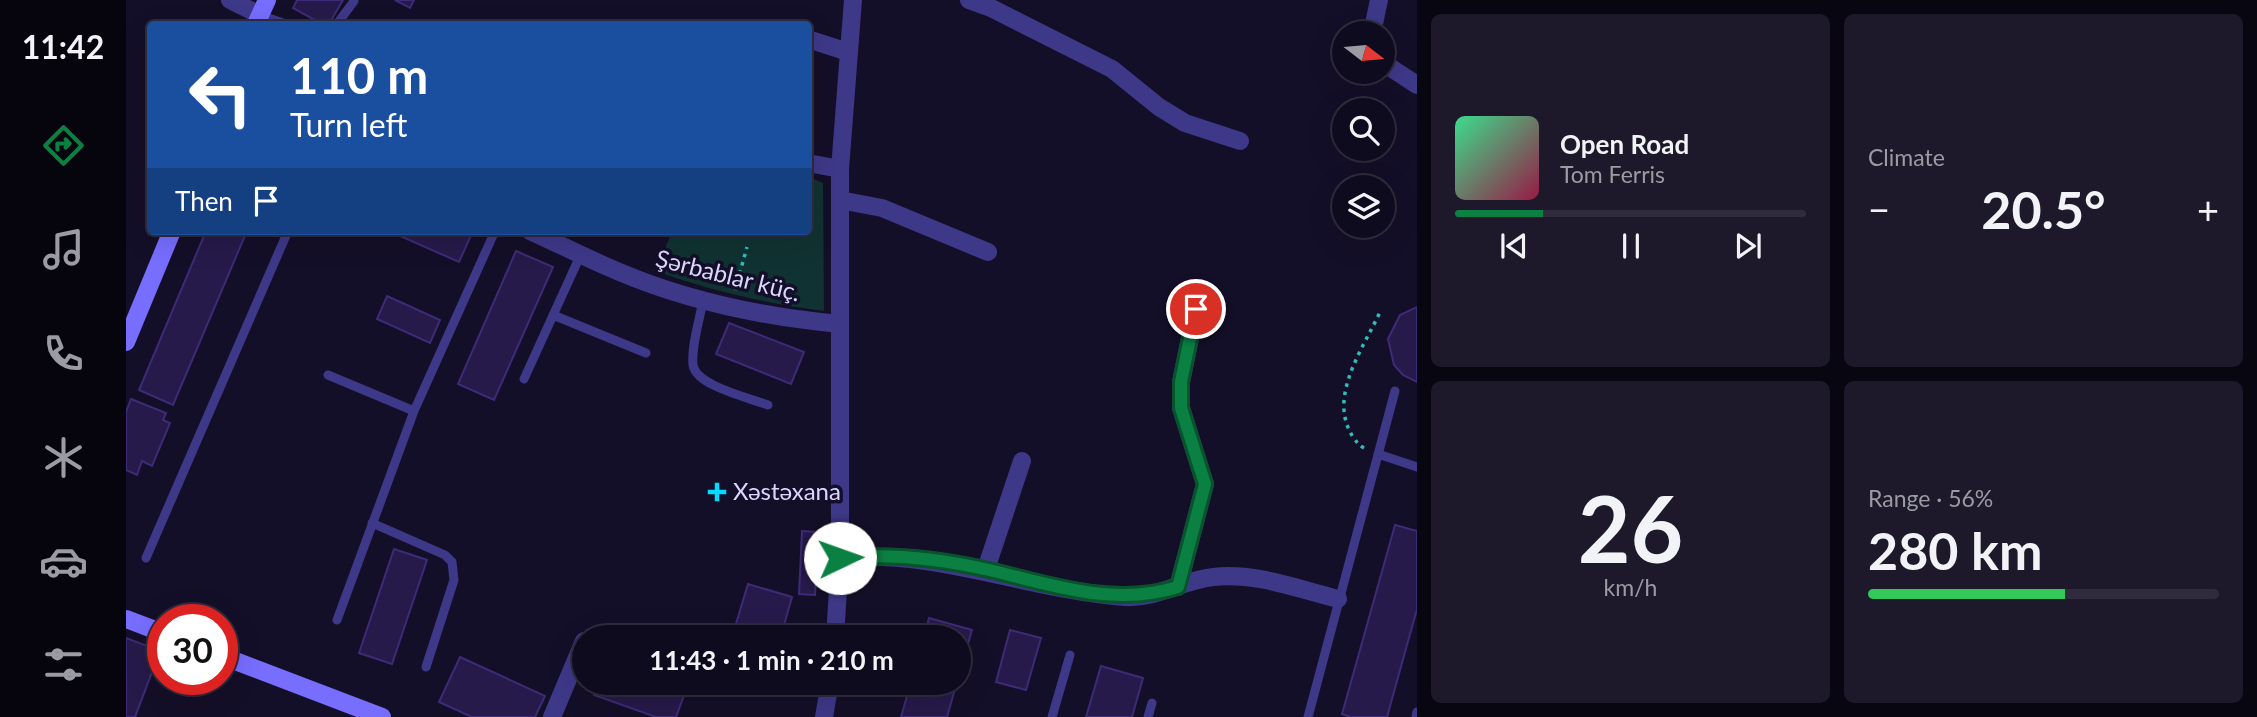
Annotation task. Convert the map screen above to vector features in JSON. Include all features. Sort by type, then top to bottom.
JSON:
[{"type":"street","points":[[230,0],[261,13]]},
{"type":"street","name":"Şərbablar küç.","points":[[836,625],[840,558],[840,169],[853,0]]},
{"type":"street","points":[[969,0],[991,8],[1112,69],[1159,107],[1185,123],[1240,141]]},
{"type":"street","points":[[1375,21],[1379,0]]},
{"type":"street","points":[[812,41],[848,52]]},
{"type":"street","points":[[1395,71],[1417,85]]},
{"type":"street","points":[[812,164],[840,169]]},
{"type":"street","points":[[840,200],[882,208],[988,252]]},
{"type":"street","points":[[126,342],[170,235]]},
{"type":"street","name":"Şərbablar küç.","points":[[539,235],[617,271],[730,306],[766,316],[840,324]]},
{"type":"street","points":[[1178,587],[1205,484],[1181,408],[1181,382],[1196,309]]},
{"type":"street","points":[[986,569],[1022,461]]},
{"type":"street","points":[[840,558],[900,556],[986,569],[1066,590],[1128,597],[1178,587],[1209,577],[1241,575],[1338,599]]},
{"type":"street","points":[[126,619],[147,627]]},
{"type":"street","points":[[238,662],[382,717]]},
{"type":"street","points":[[552,717],[572,670]]},
{"type":"street","points":[[824,717],[828,695]]},
{"type":"lane","points":[[339,21],[354,1]]},
{"type":"lane","points":[[261,13],[279,21]]},
{"type":"lane","points":[[146,558],[286,235]]},
{"type":"lane","points":[[337,620],[414,411],[493,235]]},
{"type":"lane","points":[[524,379],[581,254]]},
{"type":"lane","points":[[703,298],[693,365],[698,376],[709,384],[768,405]]},
{"type":"lane","points":[[553,315],[646,353]]},
{"type":"lane","points":[[328,375],[414,411]]},
{"type":"lane","points":[[1308,717],[1395,391]]},
{"type":"lane","points":[[1378,454],[1417,467]]},
{"type":"lane","points":[[372,523],[445,555],[452,562],[454,580],[426,667]]},
{"type":"lane","points":[[1052,717],[1070,654]]},
{"type":"lane","points":[[1148,717],[1152,703]]},
{"type":"lane","points":[[1416,717],[1417,712]]},
{"type":"path","points":[[730,306],[747,247]]},
{"type":"path","points":[[1378,454],[1360,447],[1346,426],[1342,406],[1345,386],[1380,312]]},
{"type":"green space","points":[[812,178],[823,183],[824,311],[738,296],[656,271],[670,235],[812,235]]},
{"type":"building","points":[[297,0],[343,0],[331,21],[317,21],[293,8]]},
{"type":"building","points":[[395,0],[414,0],[410,8]]},
{"type":"building","points":[[204,235],[245,235],[173,405],[139,390]]},
{"type":"building","points":[[398,235],[471,235],[459,262]]},
{"type":"building","points":[[516,251],[553,267],[494,400],[458,384]]},
{"type":"building","points":[[387,296],[440,320],[430,343],[377,319]]},
{"type":"building","points":[[1417,307],[1417,382],[1403,375],[1394,365],[1388,339],[1400,315]]},
{"type":"building","points":[[729,323],[804,352],[791,384],[716,354]]},
{"type":"building","points":[[131,399],[166,413],[163,420],[170,423],[152,466],[142,461],[137,475],[126,470],[126,412]]},
{"type":"building","points":[[1395,525],[1417,531],[1417,609],[1387,717],[1351,717],[1342,714]]},
{"type":"building","points":[[802,531],[818,532],[815,595],[799,594]]},
{"type":"building","points":[[394,549],[427,560],[392,664],[359,653]]},
{"type":"building","points":[[748,584],[792,597],[784,625],[736,625]]},
{"type":"building","points":[[929,618],[954,625],[927,625]]},
{"type":"building","points":[[1010,630],[1041,638],[1026,690],[996,682]]},
{"type":"building","points":[[126,638],[147,646],[147,685],[135,717],[126,717]]},
{"type":"building","points":[[460,657],[545,696],[535,717],[472,717],[439,702]]},
{"type":"building","points":[[1101,666],[1143,678],[1132,717],[1086,717]]},
{"type":"building","points":[[594,695],[684,695],[676,717],[656,717]]},
{"type":"building","points":[[907,695],[953,695],[947,717],[901,717]]},
{"type":"place","name":"Xəstəxana","points":[[717,492]]},
{"type":"route","points":[[840,558],[864,555],[900,556],[986,569],[1066,590],[1128,597],[1178,587],[1184,555],[1205,484],[1181,408],[1181,382],[1196,309]]}]
